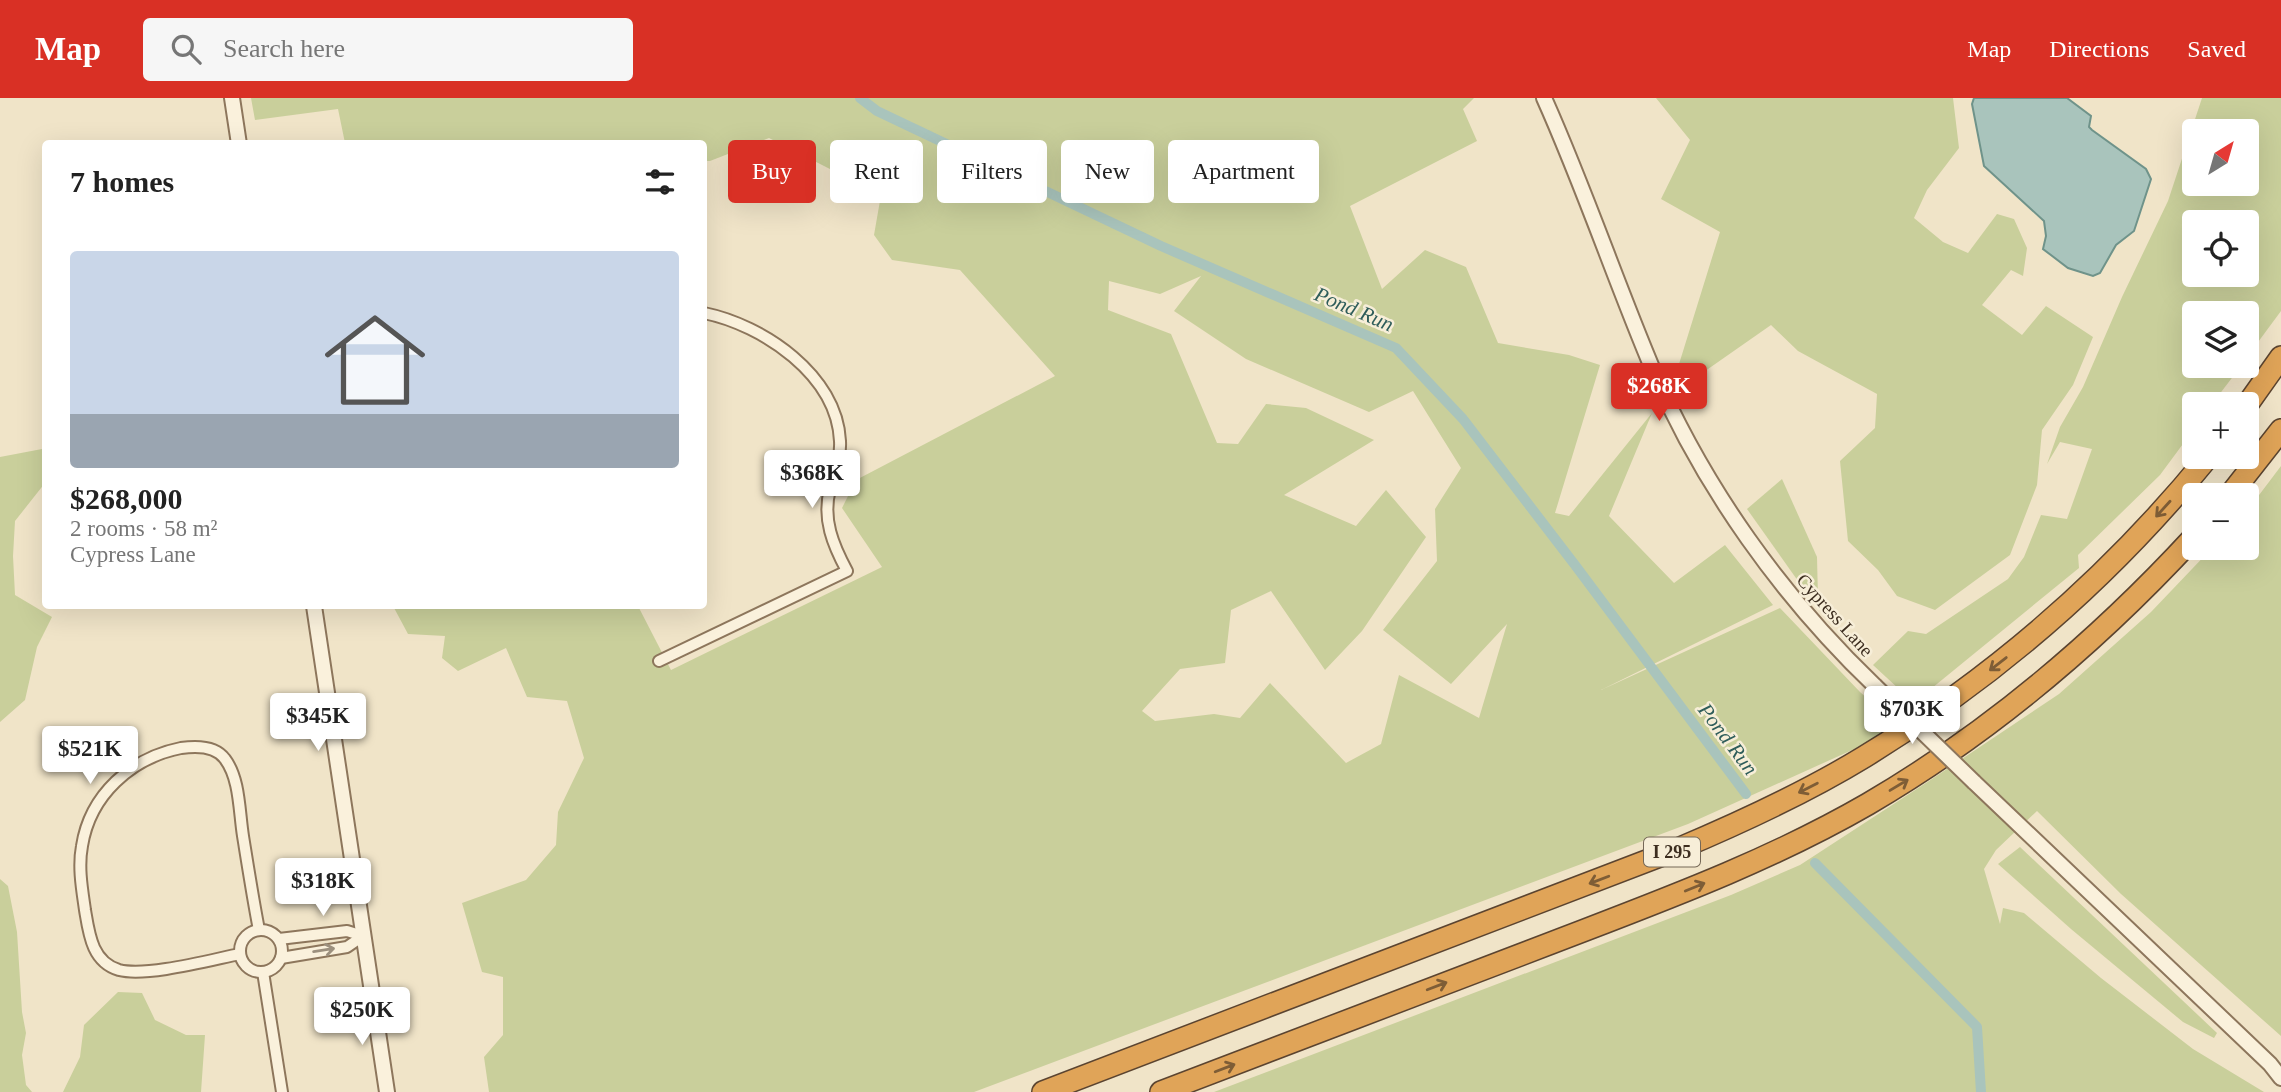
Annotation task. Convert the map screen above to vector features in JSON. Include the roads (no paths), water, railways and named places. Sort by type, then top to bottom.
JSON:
[{"type":"highway","points":[[2256,392],[2281,357]]},
{"type":"highway","points":[[2239,483],[2281,430]]},
{"type":"highway","name":"I 295","points":[[1043,1092],[1678,849],[1730,827],[1826,779],[1935,711],[2021,646],[2112,563],[2198,469]]},
{"type":"highway","name":"I 295","points":[[1161,1092],[1694,888],[1827,826],[1912,777],[2032,692],[2116,618],[2182,549]]},
{"type":"street","points":[[232,98],[238,140]]},
{"type":"street","name":"Cypress Lane","points":[[1544,98],[1573,164],[1653,370],[1701,465],[1780,582],[1875,686],[2196,992],[2281,1078]]},
{"type":"street","points":[[659,662],[847,571],[835,548],[827,518],[840,442],[838,426],[827,397],[799,363],[770,340],[734,322],[707,314]]},
{"type":"street","points":[[314,609],[387,1092]]},
{"type":"street","points":[[240,954],[134,971],[113,967],[100,959],[89,933],[81,884],[81,857],[83,840],[92,815],[108,789],[137,764],[166,751],[194,746],[208,748],[223,756],[236,785],[259,930]]},
{"type":"street","points":[[259,930],[270,932],[279,939],[281,958],[274,968],[263,972],[250,969],[243,963],[240,954],[244,938],[259,930]]},
{"type":"street","points":[[279,939],[346,931],[363,936]]},
{"type":"street","points":[[281,958],[347,947],[363,936]]},
{"type":"street","points":[[263,972],[282,1092]]},
{"type":"water","points":[[1974,98],[2067,98],[2091,116],[2089,127],[2092,130],[2146,169],[2151,179],[2134,231],[2116,245],[2100,273],[2093,276],[2068,268],[2043,249],[2046,236],[2044,221],[1984,166],[1972,104]]},
{"type":"waterway","name":"Pond Run","points":[[860,98],[877,111],[1161,246],[1396,348],[1463,419],[1746,794]]},
{"type":"waterway","name":"Pond Run","points":[[1815,863],[1977,1027],[1981,1092]]}]
